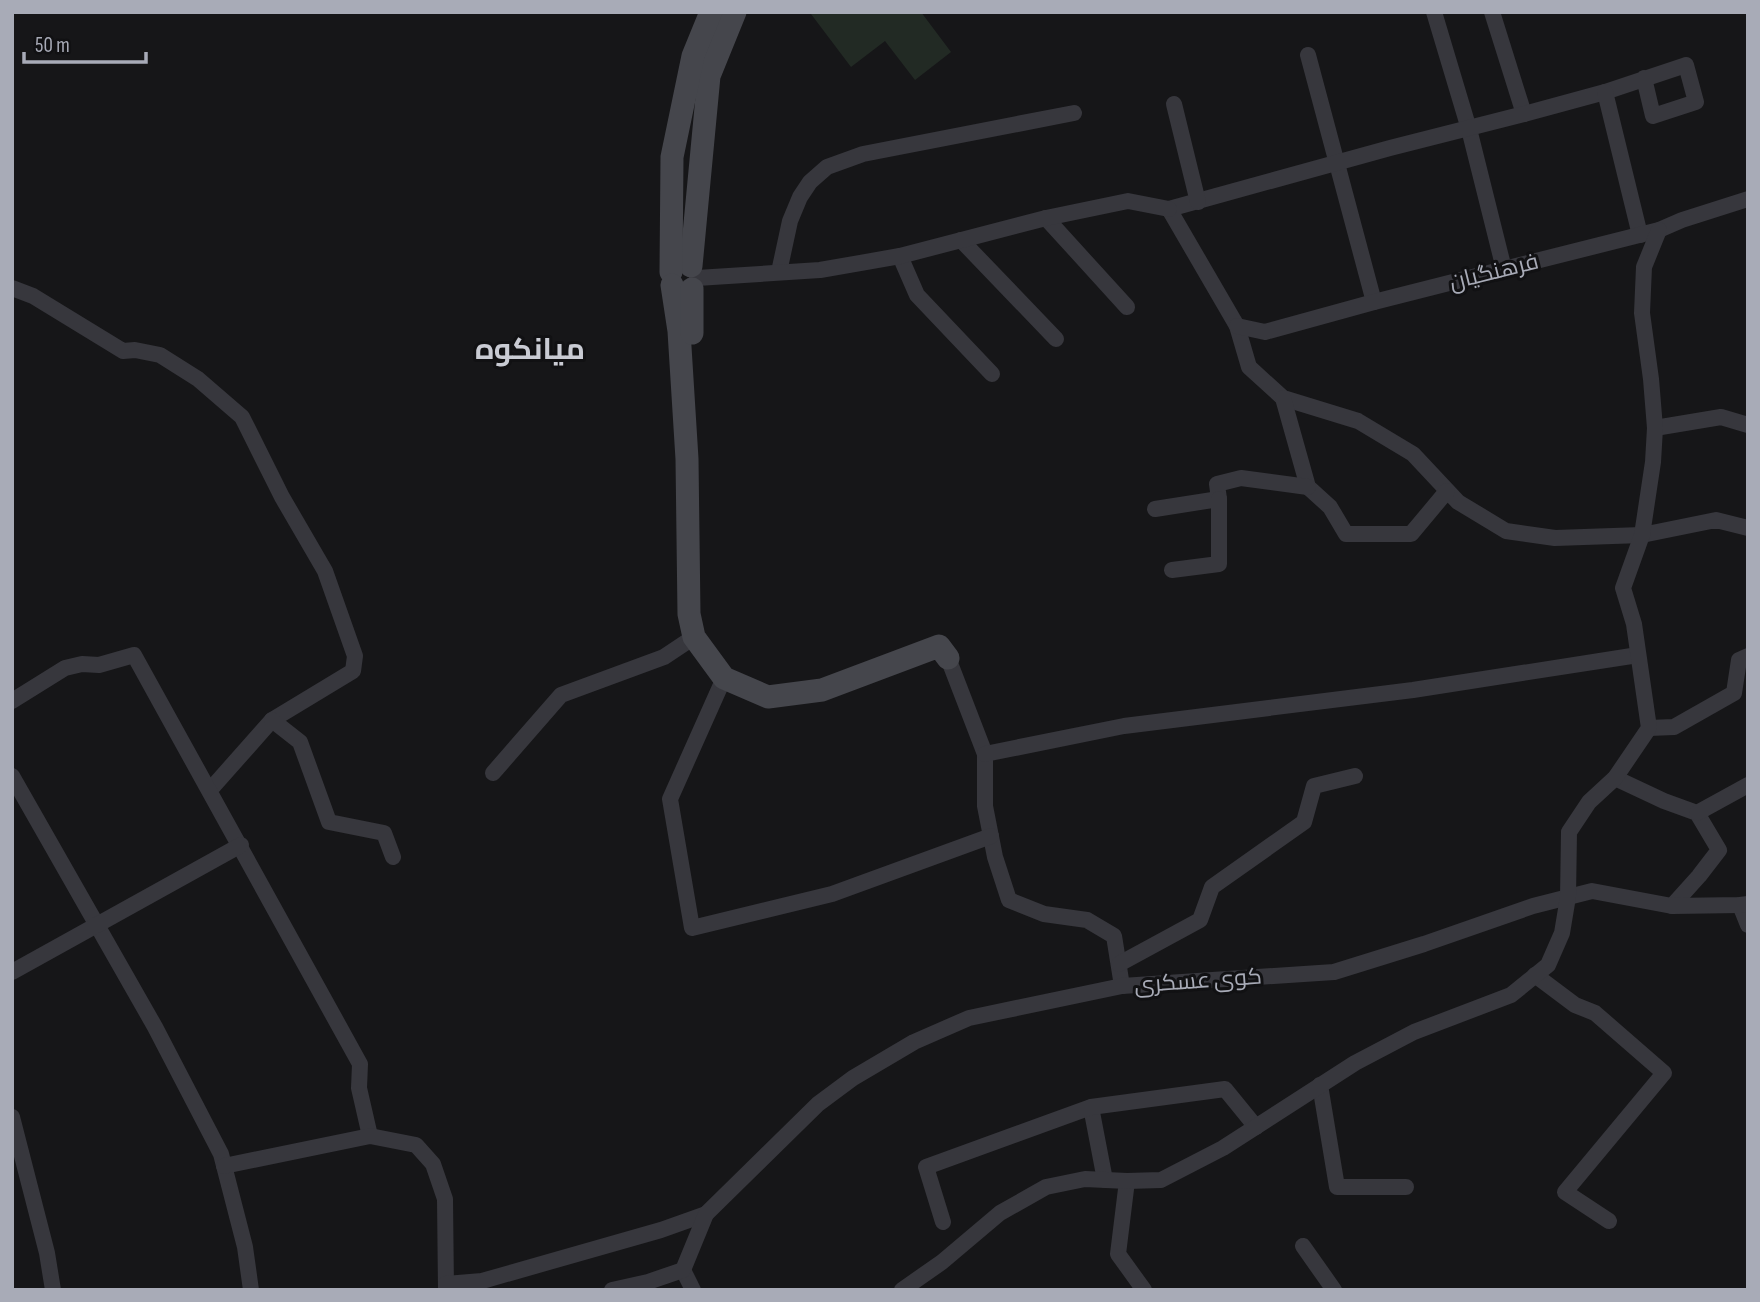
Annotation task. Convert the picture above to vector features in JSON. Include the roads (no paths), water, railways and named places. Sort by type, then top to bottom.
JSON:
[{"type":"main road","points":[[685,278],[672,157],[693,56],[710,12]]},
{"type":"main road","points":[[735,12],[709,76],[679,331],[687,458],[689,614],[694,637],[724,678],[768,697],[822,691],[939,646],[948,658]]},
{"type":"street","points":[[1434,12],[1469,129],[1504,269]]},
{"type":"street","points":[[1492,12],[1524,114]]},
{"type":"street","points":[[1308,55],[1374,302]]},
{"type":"street","points":[[685,278],[820,270],[900,256],[1046,218],[1128,201],[1170,209],[1605,92],[1644,78]]},
{"type":"street","points":[[1605,92],[1640,234]]},
{"type":"street","points":[[1174,104],[1198,202]]},
{"type":"street","points":[[779,272],[790,221],[800,197],[810,182],[827,167],[863,154],[1074,113]]},
{"type":"street","name":"فرهنگیان","points":[[1237,326],[1265,332],[1659,230],[1682,219],[1748,199]]},
{"type":"street","points":[[1170,209],[1237,326],[1249,367],[1283,398],[1358,421],[1413,454],[1458,502],[1506,531],[1555,538],[1642,535],[1716,520],[1748,528]]},
{"type":"street","points":[[1046,218],[1127,307]]},
{"type":"street","points":[[902,1290],[942,1262],[1000,1213],[1046,1187],[1085,1179],[1161,1180],[1223,1147],[1355,1063],[1414,1032],[1511,995],[1548,965],[1562,933],[1568,897],[1569,832],[1589,802],[1615,778],[1649,729],[1634,624],[1623,588],[1642,535],[1653,462],[1655,428],[1642,313],[1644,267],[1659,230]]},
{"type":"street","points":[[961,240],[1056,339]]},
{"type":"street","points":[[900,256],[917,295],[992,374]]},
{"type":"street","points":[[12,288],[33,296],[123,351],[135,350],[160,355],[198,379],[242,417],[282,497],[325,571],[355,656],[353,671],[272,720],[210,790]]},
{"type":"street","points":[[1283,398],[1308,488]]},
{"type":"street","points":[[1655,428],[1721,417],[1748,425]]},
{"type":"street","points":[[1172,570],[1219,564],[1217,484],[1241,478],[1308,488],[1330,507],[1346,534],[1411,534],[1447,491]]},
{"type":"street","points":[[1155,509],[1219,499]]},
{"type":"street","points":[[494,773],[561,695],[664,657],[694,637]]},
{"type":"street","points":[[12,701],[65,668],[82,664],[99,665],[134,654],[360,1064],[359,1088],[370,1136]]},
{"type":"street","points":[[985,754],[1124,726],[1413,690],[1638,655]]},
{"type":"street","points":[[1649,729],[1674,727],[1734,693],[1739,660],[1748,656]]},
{"type":"street","points":[[948,658],[985,754],[985,806],[995,857],[1009,900],[1044,914],[1087,920],[1114,936],[1122,986]]},
{"type":"street","points":[[724,678],[670,799],[692,928],[832,894],[991,836]]},
{"type":"street","points":[[272,720],[300,742],[329,822],[384,833],[393,857]]},
{"type":"street","points":[[12,776],[155,1027],[221,1154],[245,1247],[251,1290]]},
{"type":"street","points":[[1119,964],[1200,920],[1212,887],[1304,822],[1314,786],[1355,776]]},
{"type":"street","points":[[1615,778],[1697,813],[1719,850],[1672,906]]},
{"type":"street","points":[[1697,813],[1748,785]]},
{"type":"street","points":[[12,972],[241,845]]},
{"type":"street","name":"کوی عسکری","points":[[705,1214],[818,1104],[853,1078],[914,1042],[970,1018],[1122,986],[1334,972],[1533,906],[1592,891],[1672,906],[1744,905]]},
{"type":"street","points":[[1744,905],[1748,925]]},
{"type":"street","points":[[1535,975],[1575,1005],[1595,1013],[1664,1073],[1565,1192],[1609,1221]]},
{"type":"street","points":[[1320,1085],[1337,1186],[1406,1187]]},
{"type":"street","points":[[943,1222],[926,1167],[1091,1107],[1225,1089],[1256,1127]]},
{"type":"street","points":[[1091,1107],[1105,1180]]},
{"type":"street","points":[[13,1125],[47,1253],[53,1290]]},
{"type":"street","points":[[224,1167],[370,1136],[416,1145],[433,1164],[445,1199],[446,1287],[482,1281],[661,1230],[705,1214]]},
{"type":"street","points":[[1127,1181],[1118,1254],[1144,1290]]},
{"type":"street","points":[[693,1290],[683,1270],[705,1214]]},
{"type":"street","points":[[1303,1246],[1334,1290]]},
{"type":"street","points":[[612,1290],[683,1270]]},
{"type":"district","name":"میانکوه","points":[[530,350]]}]
